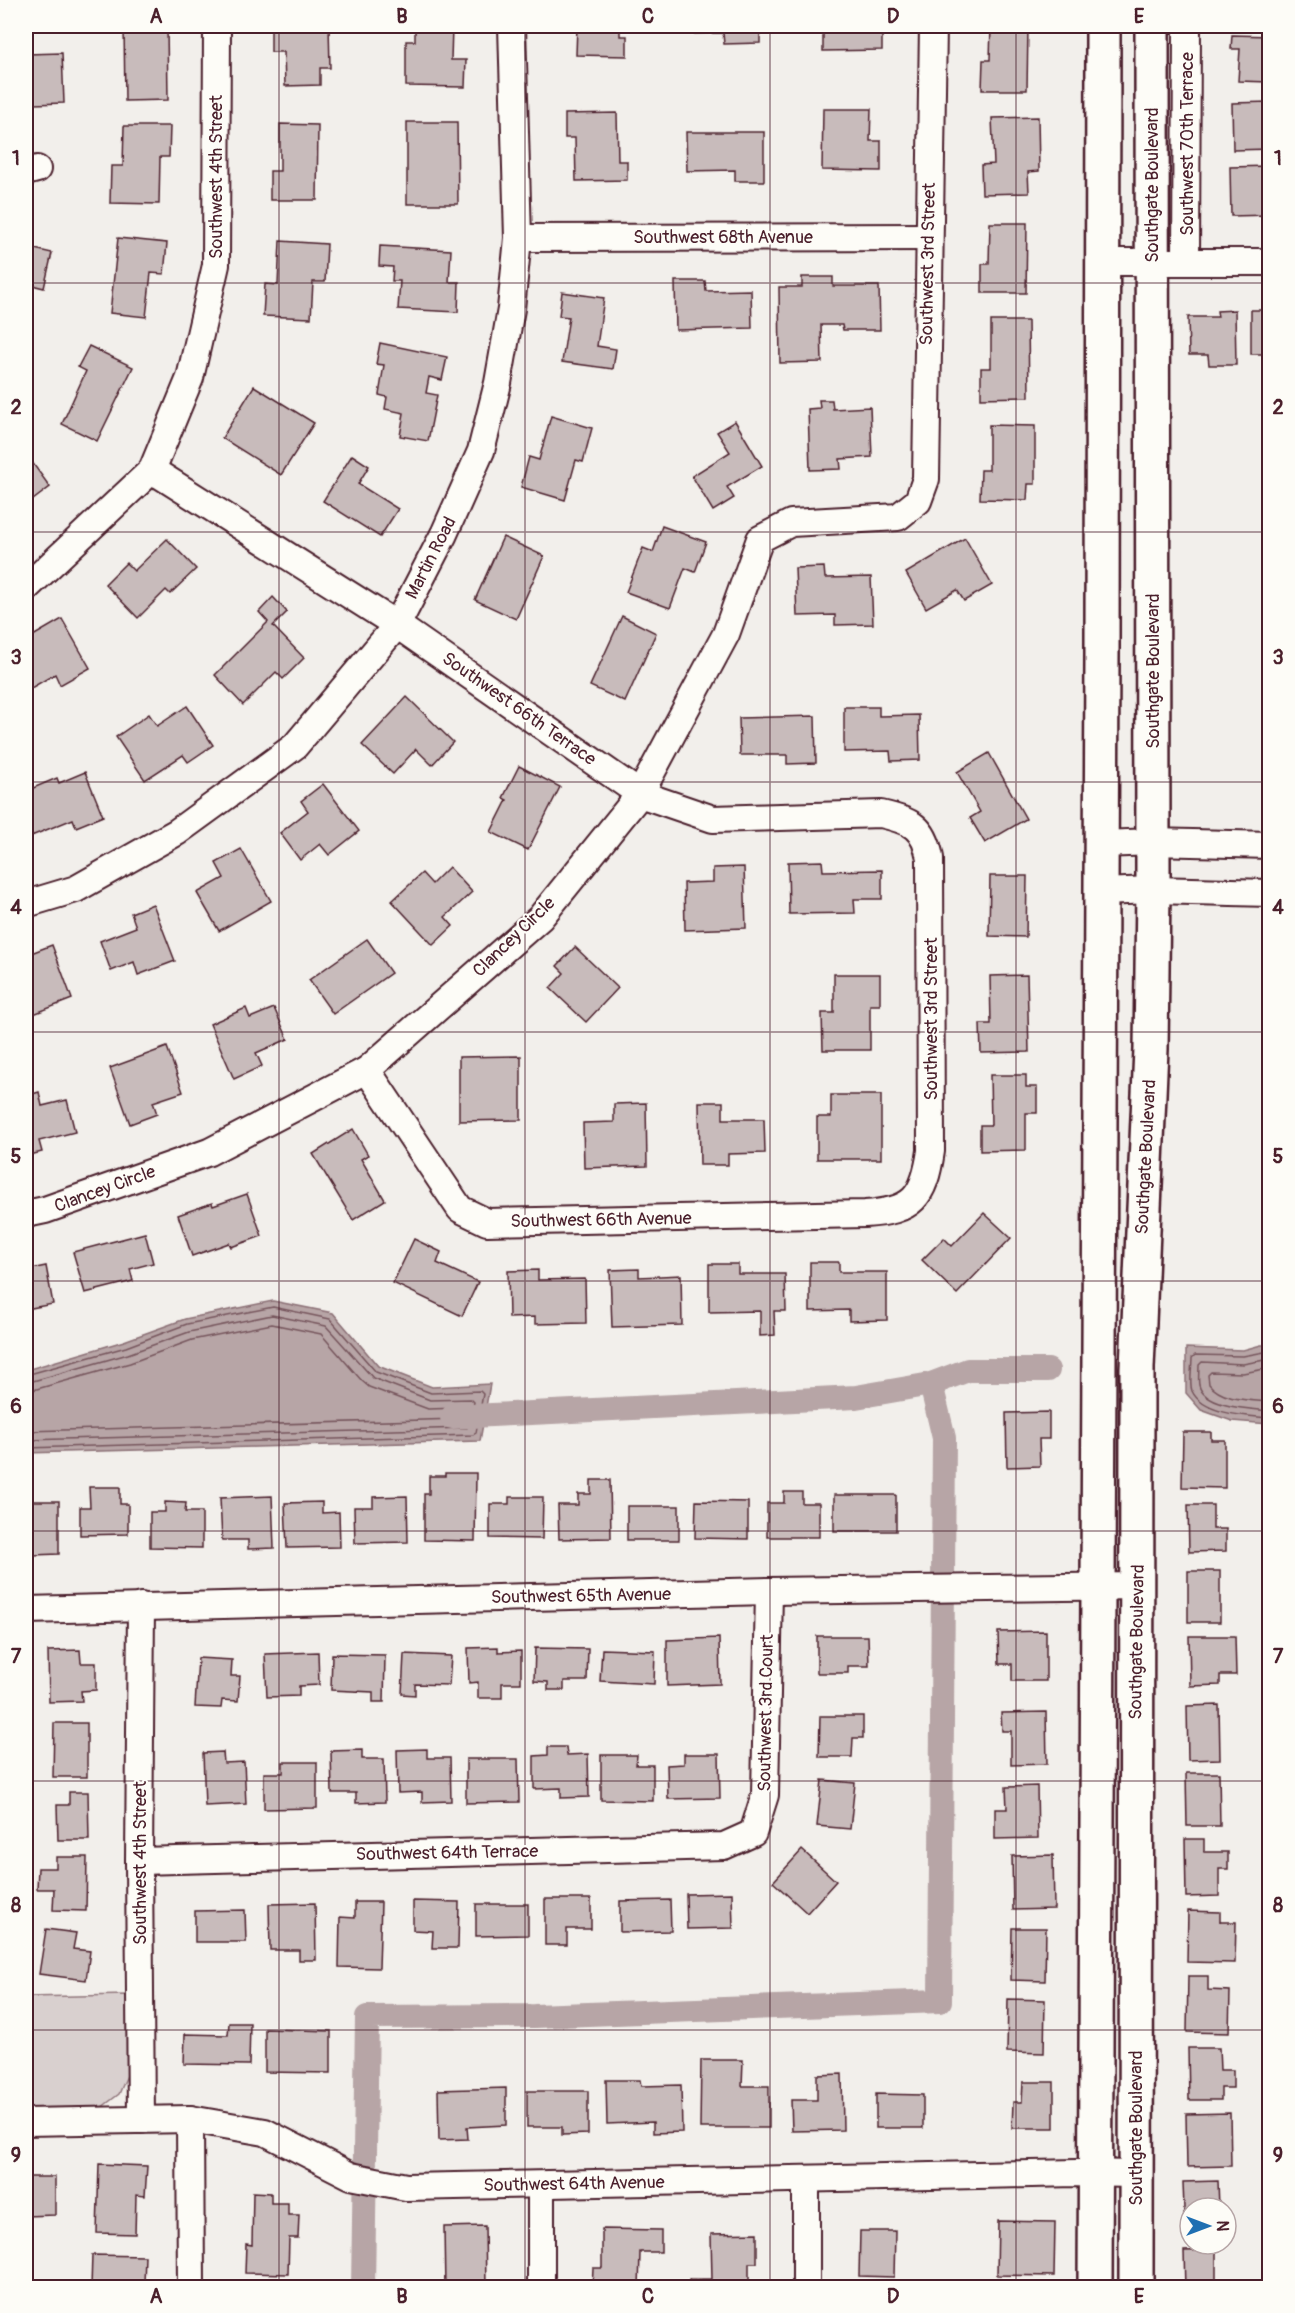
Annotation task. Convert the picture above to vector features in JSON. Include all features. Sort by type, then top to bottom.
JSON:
[{"type":"main road","points":[[1095,2288],[1096,1586],[1102,844],[1103,26]]},
{"type":"main road","name":"Southgate Boulevard","points":[[1136,2288],[1137,1368],[1151,1049],[1153,890],[1152,26]]},
{"type":"street","name":"Southwest 4th Street","points":[[26,588],[152,470],[190,378],[216,265],[217,26]]},
{"type":"street","name":"Martin Road","points":[[26,904],[76,889],[177,832],[295,746],[397,625],[444,534],[481,450],[498,383],[512,309],[518,238],[512,26]]},
{"type":"street","name":"Southwest 3rd Street","points":[[918,501],[926,479],[933,26]]},
{"type":"street","name":"Southwest 70th Terrace","points":[[1186,262],[1187,26]]},
{"type":"street","name":"Southwest 68th Avenue","points":[[518,238],[928,237]]},
{"type":"street","points":[[1101,262],[1269,262]]},
{"type":"street","name":"Southwest 66th Terrace","points":[[152,470],[397,625],[640,794],[713,819],[881,814],[903,820],[921,832]]},
{"type":"street","name":"Clancey Circle","points":[[26,1214],[45,1210],[209,1152],[367,1071],[540,918],[640,794],[726,634],[760,539],[791,523],[898,517],[918,501]]},
{"type":"street","name":"Southwest 3rd Street","points":[[910,1202],[925,1183],[931,1151],[930,858],[927,843],[921,832]]},
{"type":"street","points":[[1102,844],[1153,842],[1269,845]]},
{"type":"street","points":[[1101,892],[1153,890],[1269,893]]},
{"type":"street","name":"Southwest 66th Avenue","points":[[367,1071],[460,1209],[487,1222],[890,1213],[910,1202]]},
{"type":"street","name":"Southwest 65th Avenue","points":[[26,1610],[769,1591],[1138,1586]]},
{"type":"street","name":"Southwest 3rd Court","points":[[753,1833],[765,1795],[769,1591]]},
{"type":"street","name":"Southwest 4th Street","points":[[141,1606],[139,1861],[141,2120]]},
{"type":"street","name":"Southwest 64th Terrace","points":[[139,1861],[724,1846],[753,1833]]},
{"type":"street","points":[[190,2119],[191,2288]]},
{"type":"street","name":"Southwest 64th Avenue","points":[[26,2122],[190,2119],[265,2132],[351,2176],[406,2187],[1094,2172],[1136,2174]]},
{"type":"street","points":[[806,2179],[806,2288]]},
{"type":"street","points":[[541,2184],[541,2288]]},
{"type":"shaded area","points":[[128,1995],[128,2073],[119,2094],[102,2107],[26,2109],[26,1997]]},
{"type":"water","points":[[273,1301],[333,1313],[378,1366],[432,1387],[490,1384],[480,1441],[26,1453],[26,1370],[124,1341],[185,1319]]},
{"type":"water","points":[[1269,1345],[1269,1424],[1232,1421],[1201,1410],[1186,1393],[1186,1348],[1243,1350]]},
{"type":"building","points":[[124,26],[167,26],[168,100],[125,101]]},
{"type":"building","points":[[271,26],[329,26],[330,68],[320,68],[320,85],[285,86],[284,52],[271,52]]},
{"type":"building","points":[[415,26],[452,26],[451,60],[466,60],[465,87],[406,86],[406,41],[415,41]]},
{"type":"building","points":[[577,26],[620,26],[620,36],[627,36],[627,56],[576,55]]},
{"type":"building","points":[[684,26],[760,26],[760,43],[724,44],[723,33],[685,34]]},
{"type":"building","points":[[823,26],[882,26],[882,50],[823,51]]},
{"type":"building","points":[[991,26],[1028,26],[1027,90],[982,90],[983,60],[990,60]]},
{"type":"building","points":[[1232,35],[1270,36],[1270,82],[1238,81],[1240,49],[1231,49]]},
{"type":"building","points":[[62,53],[64,103],[34,104],[33,93],[26,93],[26,54]]},
{"type":"building","points":[[1270,102],[1270,149],[1233,150],[1232,103]]},
{"type":"building","points":[[823,109],[871,109],[870,141],[881,141],[881,171],[822,170]]},
{"type":"building","points":[[617,113],[618,161],[627,161],[627,180],[576,181],[575,138],[565,138],[565,114]]},
{"type":"building","points":[[1038,117],[1039,171],[1028,172],[1029,193],[982,194],[981,165],[994,164],[992,118]]},
{"type":"building","points":[[407,122],[457,122],[458,204],[407,204]]},
{"type":"building","points":[[280,124],[318,125],[317,200],[270,200],[270,171],[280,171]]},
{"type":"building","points":[[124,126],[170,126],[169,157],[160,157],[159,204],[110,203],[111,166],[123,166]]},
{"type":"building","points":[[686,132],[764,132],[764,181],[735,181],[735,170],[687,171]]},
{"type":"building","points":[[1270,166],[1270,215],[1231,216],[1230,167]]},
{"type":"building","points":[[990,223],[1027,223],[1026,293],[982,293],[982,264],[989,264]]},
{"type":"building","points":[[118,238],[167,243],[164,274],[151,273],[146,317],[110,313]]},
{"type":"building","points":[[280,241],[327,244],[325,282],[313,282],[311,318],[263,316],[265,284],[278,285]]},
{"type":"building","points":[[380,246],[451,250],[449,282],[459,282],[458,312],[398,309],[400,281],[392,281],[393,267],[379,266]]},
{"type":"building","points":[[26,247],[52,253],[44,288],[28,284],[26,296]]},
{"type":"building","points":[[802,277],[833,277],[833,286],[879,286],[880,330],[843,330],[842,325],[821,325],[822,362],[780,363],[779,287],[802,287]]},
{"type":"building","points":[[675,281],[705,281],[706,291],[751,290],[752,328],[676,330]]},
{"type":"building","points":[[562,292],[604,298],[597,346],[616,349],[613,369],[562,362],[569,317],[559,316]]},
{"type":"building","points":[[1235,310],[1236,365],[1209,365],[1208,355],[1189,355],[1188,317],[1218,317],[1217,311]]},
{"type":"building","points":[[1251,310],[1270,310],[1270,354],[1251,354]]},
{"type":"building","points":[[991,321],[1028,321],[1029,397],[981,398],[981,368],[991,368]]},
{"type":"building","points":[[380,343],[447,357],[442,380],[429,377],[426,393],[437,395],[428,441],[400,436],[404,413],[385,409],[387,397],[379,395],[384,365],[376,364]]},
{"type":"building","points":[[89,346],[133,367],[97,441],[62,424],[86,371],[78,367]]},
{"type":"building","points":[[254,386],[314,423],[281,475],[222,438]]},
{"type":"building","points":[[819,400],[832,400],[833,409],[870,407],[872,457],[840,459],[841,469],[810,470],[808,409],[820,408]]},
{"type":"building","points":[[551,416],[592,428],[583,462],[576,460],[565,500],[521,487],[529,457],[539,460]]},
{"type":"building","points":[[735,421],[762,466],[727,487],[734,498],[713,511],[692,476],[730,452],[717,432]]},
{"type":"building","points":[[989,425],[1035,426],[1035,484],[1028,484],[1027,500],[980,499],[981,470],[989,470]]},
{"type":"building","points":[[26,454],[50,487],[33,500],[26,492]]},
{"type":"building","points":[[352,455],[369,466],[358,484],[398,509],[380,537],[323,501]]},
{"type":"building","points":[[662,526],[706,542],[695,572],[685,568],[670,608],[626,592],[643,548],[653,552]]},
{"type":"building","points":[[503,537],[544,556],[516,619],[475,600]]},
{"type":"building","points":[[965,538],[992,585],[964,601],[957,590],[926,608],[906,573]]},
{"type":"building","points":[[167,539],[196,569],[170,594],[166,590],[138,618],[105,584],[126,563],[134,571]]},
{"type":"building","points":[[824,567],[825,578],[871,577],[873,624],[835,625],[835,615],[797,616],[795,568]]},
{"type":"building","points":[[273,597],[287,612],[273,626],[304,658],[283,679],[276,672],[243,705],[215,675],[268,622],[259,612]]},
{"type":"building","points":[[622,616],[656,633],[625,702],[590,686]]},
{"type":"building","points":[[62,619],[90,668],[60,685],[55,674],[26,691],[26,640]]},
{"type":"building","points":[[407,697],[453,742],[432,765],[416,749],[393,774],[362,745]]},
{"type":"building","points":[[187,706],[213,745],[188,762],[183,755],[145,780],[116,737],[149,714],[157,726]]},
{"type":"building","points":[[844,707],[879,707],[879,716],[919,715],[920,760],[891,761],[890,751],[844,752]]},
{"type":"building","points":[[815,716],[816,763],[787,764],[787,755],[740,755],[739,718]]},
{"type":"building","points":[[989,753],[1026,819],[985,843],[970,818],[980,812],[957,772]]},
{"type":"building","points":[[519,766],[560,787],[528,850],[491,832],[507,800],[503,798]]},
{"type":"building","points":[[85,772],[103,816],[76,827],[73,819],[29,837],[26,828],[26,791],[57,778],[59,783]]},
{"type":"building","points":[[323,784],[359,831],[329,855],[320,844],[300,860],[280,833],[308,811],[301,801]]},
{"type":"building","points":[[241,849],[271,901],[219,931],[197,893],[224,878],[216,863]]},
{"type":"building","points":[[822,861],[823,871],[882,870],[882,899],[854,899],[855,913],[789,914],[788,862]]},
{"type":"building","points":[[449,867],[472,892],[445,917],[453,926],[433,945],[392,901],[422,873],[432,884]]},
{"type":"building","points":[[744,867],[746,928],[685,930],[684,883],[713,882],[713,868]]},
{"type":"building","points":[[990,876],[1027,876],[1026,937],[989,936]]},
{"type":"building","points":[[153,904],[175,961],[138,975],[134,962],[111,971],[100,941],[136,927],[131,913]]},
{"type":"building","points":[[367,939],[391,973],[333,1014],[309,980]]},
{"type":"building","points":[[52,945],[72,999],[26,1017],[26,968],[30,967],[26,955]]},
{"type":"building","points":[[575,947],[618,988],[586,1022],[550,988],[564,973],[557,966]]},
{"type":"building","points":[[834,974],[880,974],[880,1005],[870,1005],[870,1050],[823,1050],[822,1013],[834,1013]]},
{"type":"building","points":[[1027,975],[1029,1052],[981,1053],[980,1024],[991,1024],[990,976]]},
{"type":"building","points":[[246,1008],[250,1018],[274,1008],[288,1039],[256,1053],[262,1066],[234,1079],[210,1024]]},
{"type":"building","points":[[167,1047],[183,1092],[153,1102],[157,1114],[130,1124],[110,1068]]},
{"type":"building","points":[[521,1056],[521,1120],[459,1121],[459,1057]]},
{"type":"building","points":[[990,1075],[1026,1075],[1026,1087],[1037,1087],[1037,1113],[1026,1113],[1026,1150],[980,1151],[980,1125],[991,1125]]},
{"type":"building","points":[[39,1092],[42,1106],[67,1100],[75,1132],[39,1141],[42,1152],[26,1156],[26,1096]]},
{"type":"building","points":[[831,1095],[881,1095],[881,1159],[817,1159],[817,1117],[831,1117]]},
{"type":"building","points":[[699,1102],[723,1102],[723,1119],[764,1119],[765,1153],[728,1154],[728,1165],[700,1165]]},
{"type":"building","points":[[646,1103],[647,1166],[584,1168],[583,1123],[614,1122],[614,1104]]},
{"type":"building","points":[[353,1129],[368,1155],[361,1159],[385,1200],[353,1220],[313,1154]]},
{"type":"building","points":[[247,1194],[262,1236],[231,1247],[229,1243],[192,1256],[178,1215]]},
{"type":"building","points":[[984,1213],[1011,1238],[957,1294],[922,1260],[944,1238],[952,1246]]},
{"type":"building","points":[[145,1233],[153,1263],[130,1269],[133,1281],[85,1293],[73,1252]]},
{"type":"building","points":[[414,1239],[441,1252],[437,1263],[478,1282],[462,1316],[393,1283]]},
{"type":"building","points":[[810,1262],[839,1262],[839,1272],[887,1272],[887,1320],[849,1321],[849,1310],[810,1311]]},
{"type":"building","points":[[709,1264],[738,1264],[738,1274],[785,1274],[786,1311],[774,1311],[775,1335],[760,1336],[760,1311],[709,1312]]},
{"type":"building","points":[[46,1266],[53,1304],[26,1309],[26,1270]]},
{"type":"building","points":[[639,1269],[639,1277],[681,1275],[682,1325],[612,1327],[610,1270]]},
{"type":"building","points":[[538,1270],[538,1280],[585,1279],[586,1323],[535,1324],[535,1317],[509,1318],[508,1271]]},
{"type":"building","points":[[1049,1412],[1049,1439],[1039,1439],[1040,1466],[1007,1467],[1006,1413]]},
{"type":"building","points":[[1183,1432],[1211,1432],[1211,1440],[1225,1440],[1225,1488],[1182,1487]]},
{"type":"building","points":[[445,1473],[476,1473],[475,1541],[424,1540],[424,1494],[429,1494],[429,1476],[445,1476]]},
{"type":"building","points":[[591,1480],[610,1480],[611,1538],[559,1539],[558,1505],[578,1505],[578,1494],[591,1494]]},
{"type":"building","points":[[89,1487],[120,1487],[120,1504],[128,1504],[128,1534],[80,1535],[80,1507],[90,1507]]},
{"type":"building","points":[[784,1492],[802,1492],[802,1503],[819,1503],[819,1537],[767,1537],[767,1503],[784,1503]]},
{"type":"building","points":[[834,1495],[896,1495],[896,1531],[834,1531]]},
{"type":"building","points":[[272,1496],[274,1548],[248,1549],[248,1540],[222,1540],[220,1498]]},
{"type":"building","points":[[407,1496],[408,1542],[355,1543],[354,1507],[373,1507],[373,1497]]},
{"type":"building","points":[[509,1497],[543,1497],[542,1539],[490,1538],[490,1504],[509,1504]]},
{"type":"building","points":[[26,1501],[59,1501],[59,1554],[32,1555],[32,1548],[26,1548]]},
{"type":"building","points":[[696,1501],[748,1502],[748,1539],[695,1538]]},
{"type":"building","points":[[165,1502],[186,1503],[185,1512],[202,1512],[202,1548],[150,1547],[150,1512],[165,1512]]},
{"type":"building","points":[[322,1502],[322,1513],[339,1512],[340,1547],[287,1548],[285,1503]]},
{"type":"building","points":[[1188,1505],[1213,1505],[1213,1529],[1226,1529],[1226,1551],[1189,1552]]},
{"type":"building","points":[[627,1506],[679,1506],[679,1540],[627,1540]]},
{"type":"building","points":[[1188,1571],[1220,1571],[1220,1622],[1188,1622]]},
{"type":"building","points":[[1046,1631],[1046,1681],[1012,1681],[1012,1664],[999,1664],[998,1632]]},
{"type":"building","points":[[817,1636],[868,1636],[869,1666],[848,1666],[848,1673],[817,1673]]},
{"type":"building","points":[[1189,1636],[1235,1636],[1236,1675],[1220,1675],[1220,1685],[1190,1686]]},
{"type":"building","points":[[719,1638],[720,1684],[667,1686],[667,1640]]},
{"type":"building","points":[[498,1647],[498,1652],[521,1651],[521,1683],[502,1683],[502,1698],[478,1698],[478,1682],[469,1683],[468,1648]]},
{"type":"building","points":[[535,1648],[588,1649],[587,1681],[564,1681],[564,1690],[548,1690],[548,1682],[534,1681]]},
{"type":"building","points":[[602,1649],[655,1651],[654,1684],[600,1681]]},
{"type":"building","points":[[80,1650],[81,1663],[96,1663],[96,1690],[81,1691],[82,1701],[49,1702],[48,1651]]},
{"type":"building","points":[[318,1652],[319,1685],[299,1686],[299,1696],[267,1697],[265,1654]]},
{"type":"building","points":[[332,1654],[385,1655],[384,1702],[373,1702],[373,1692],[331,1690]]},
{"type":"building","points":[[404,1654],[451,1656],[449,1685],[415,1684],[415,1695],[402,1694]]},
{"type":"building","points":[[198,1658],[232,1660],[231,1676],[240,1676],[238,1701],[222,1700],[221,1708],[195,1707]]},
{"type":"building","points":[[1219,1705],[1220,1759],[1188,1760],[1187,1706]]},
{"type":"building","points":[[1046,1712],[1047,1764],[1011,1765],[1011,1731],[1002,1731],[1001,1713]]},
{"type":"building","points":[[820,1716],[863,1716],[863,1738],[853,1738],[852,1757],[819,1757]]},
{"type":"building","points":[[54,1723],[87,1723],[87,1777],[53,1777]]},
{"type":"building","points":[[548,1747],[566,1747],[567,1755],[588,1754],[589,1797],[561,1798],[561,1788],[534,1789],[534,1756],[548,1755]]},
{"type":"building","points":[[427,1749],[427,1758],[450,1758],[451,1801],[422,1802],[422,1792],[398,1793],[397,1750]]},
{"type":"building","points":[[362,1750],[362,1759],[384,1759],[385,1802],[356,1803],[356,1793],[332,1793],[331,1751]]},
{"type":"building","points":[[223,1752],[224,1763],[244,1762],[246,1804],[205,1806],[203,1753]]},
{"type":"building","points":[[684,1754],[719,1754],[720,1798],[668,1799],[667,1765],[684,1764]]},
{"type":"building","points":[[601,1755],[637,1755],[636,1765],[653,1765],[653,1801],[601,1800]]},
{"type":"building","points":[[466,1759],[518,1759],[519,1802],[466,1803]]},
{"type":"building","points":[[283,1762],[317,1762],[317,1808],[264,1809],[264,1773],[283,1773]]},
{"type":"building","points":[[1186,1773],[1219,1773],[1220,1826],[1187,1826]]},
{"type":"building","points":[[822,1780],[855,1783],[850,1829],[817,1826]]},
{"type":"building","points":[[1037,1786],[1038,1838],[995,1839],[995,1809],[1007,1809],[1006,1787]]},
{"type":"building","points":[[69,1792],[88,1792],[89,1840],[58,1840],[57,1805],[69,1805]]},
{"type":"building","points":[[1185,1839],[1204,1839],[1204,1852],[1228,1852],[1228,1869],[1219,1869],[1219,1896],[1186,1897]]},
{"type":"building","points":[[802,1850],[836,1881],[807,1913],[773,1882]]},
{"type":"building","points":[[1053,1855],[1054,1909],[1013,1910],[1012,1856]]},
{"type":"building","points":[[56,1857],[87,1857],[86,1911],[53,1910],[54,1889],[37,1889],[38,1868],[56,1868]]},
{"type":"building","points":[[732,1893],[733,1928],[687,1929],[686,1894]]},
{"type":"building","points":[[545,1899],[591,1899],[591,1929],[567,1929],[567,1945],[545,1945]]},
{"type":"building","points":[[670,1900],[671,1931],[620,1932],[620,1901]]},
{"type":"building","points":[[413,1901],[459,1902],[458,1948],[432,1948],[433,1931],[413,1930]]},
{"type":"building","points":[[355,1902],[381,1902],[379,1968],[339,1967],[340,1917],[355,1918]]},
{"type":"building","points":[[315,1903],[316,1960],[299,1960],[299,1950],[270,1950],[269,1904]]},
{"type":"building","points":[[476,1904],[528,1904],[528,1935],[476,1936]]},
{"type":"building","points":[[245,1910],[246,1942],[195,1942],[195,1911]]},
{"type":"building","points":[[1188,1911],[1220,1912],[1220,1922],[1236,1922],[1235,1963],[1187,1962]]},
{"type":"building","points":[[1012,1928],[1046,1928],[1045,1981],[1011,1980]]},
{"type":"building","points":[[46,1929],[76,1933],[73,1949],[90,1951],[86,1980],[39,1974]]},
{"type":"building","points":[[1188,1976],[1208,1976],[1208,1990],[1230,1991],[1229,2033],[1187,2032]]},
{"type":"building","points":[[1008,1999],[1045,2000],[1044,2053],[1007,2052]]},
{"type":"building","points":[[229,2023],[250,2023],[249,2065],[184,2064],[185,2034],[228,2035]]},
{"type":"building","points":[[265,2029],[331,2031],[331,2073],[265,2072]]},
{"type":"building","points":[[1188,2048],[1219,2048],[1220,2070],[1233,2070],[1233,2088],[1221,2088],[1221,2100],[1189,2100]]},
{"type":"building","points":[[701,2060],[743,2060],[742,2086],[769,2086],[769,2128],[700,2128]]},
{"type":"building","points":[[842,2074],[843,2130],[792,2131],[791,2100],[817,2100],[817,2075]]},
{"type":"building","points":[[606,2080],[640,2080],[641,2086],[681,2085],[682,2132],[653,2133],[653,2122],[607,2124]]},
{"type":"building","points":[[1023,2082],[1054,2082],[1054,2128],[1012,2128],[1013,2102],[1022,2102]]},
{"type":"building","points":[[506,2088],[506,2125],[467,2127],[468,2139],[439,2140],[438,2090]]},
{"type":"building","points":[[527,2091],[588,2091],[588,2134],[562,2135],[562,2127],[527,2127]]},
{"type":"building","points":[[876,2094],[923,2095],[923,2128],[876,2128]]},
{"type":"building","points":[[1230,2113],[1231,2166],[1187,2167],[1186,2114]]},
{"type":"building","points":[[99,2164],[147,2166],[145,2196],[136,2195],[135,2234],[97,2233]]},
{"type":"building","points":[[26,2177],[55,2177],[55,2215],[26,2216]]},
{"type":"building","points":[[1218,2181],[1219,2196],[1184,2196],[1183,2182]]},
{"type":"building","points":[[253,2192],[271,2193],[271,2203],[288,2203],[288,2215],[299,2215],[298,2238],[289,2238],[288,2274],[245,2273],[246,2244],[252,2245]]},
{"type":"building","points":[[998,2221],[1055,2222],[1054,2276],[997,2275]]},
{"type":"building","points":[[485,2226],[486,2288],[445,2288],[444,2227]]},
{"type":"building","points":[[602,2229],[661,2230],[661,2252],[640,2252],[639,2288],[592,2288],[593,2268],[602,2268]]},
{"type":"building","points":[[860,2231],[895,2231],[894,2277],[859,2276]]},
{"type":"building","points":[[757,2233],[757,2263],[749,2263],[749,2288],[689,2288],[689,2279],[712,2279],[711,2234]]},
{"type":"building","points":[[92,2255],[145,2256],[144,2283],[137,2283],[136,2288],[91,2288]]},
{"type":"building","points":[[1184,2256],[1216,2256],[1216,2288],[1185,2288]]},
{"type":"waterway","points":[[452,1417],[856,1397],[931,1384],[968,1370],[1048,1370]]},
{"type":"waterway","points":[[363,2288],[367,2017],[534,2016],[940,2001],[944,1438],[931,1384]]}]
